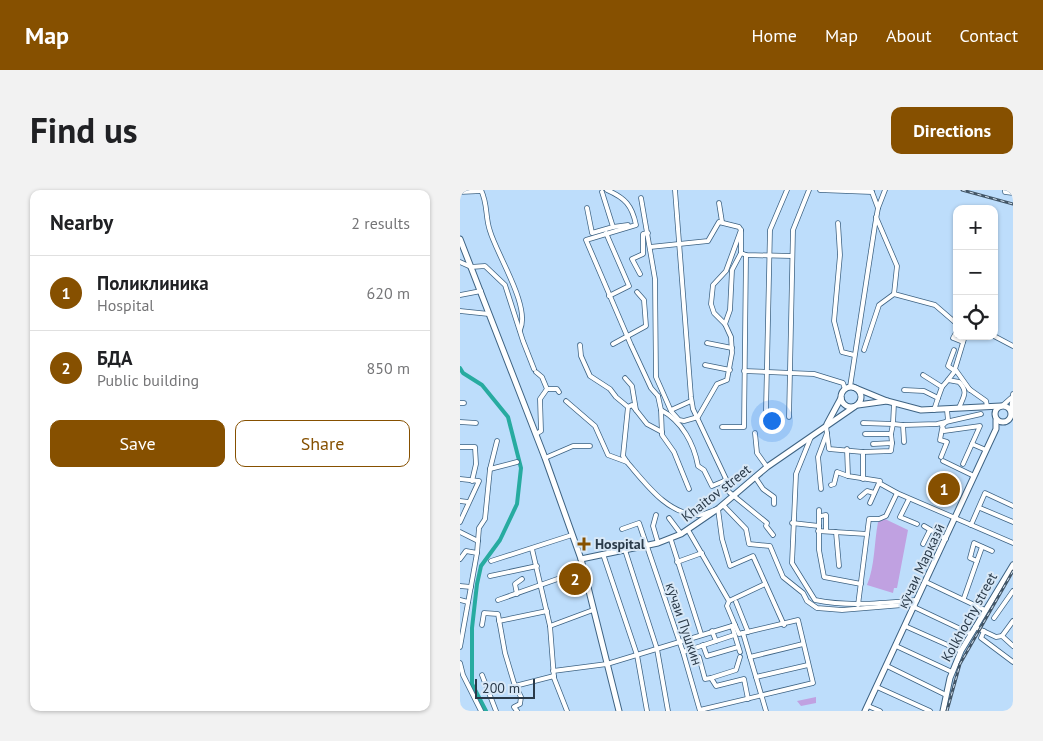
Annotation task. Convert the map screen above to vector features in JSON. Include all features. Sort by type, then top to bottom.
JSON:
[{"type":"main road","points":[[460,239],[536,434],[581,559],[619,711]]},
{"type":"main road","points":[[826,426],[841,398],[849,388]]},
{"type":"main road","points":[[849,388],[922,410],[1002,406],[1012,413],[1011,417],[996,429]]},
{"type":"main road","points":[[849,388],[860,393],[861,399],[856,406]]},
{"type":"main road","points":[[841,398],[844,404],[856,406],[887,401]]},
{"type":"main road","name":"Khaitov street","points":[[581,559],[671,540],[718,509],[767,467],[856,406]]},
{"type":"main road","points":[[987,406],[996,417],[1005,422],[1013,422]]},
{"type":"main road","points":[[996,429],[997,409],[1002,406]]},
{"type":"main road","name":"кӯчаи Марказӣ","points":[[867,708],[996,429]]},
{"type":"main road","name":"Kolkhochy street","points":[[943,711],[952,672],[961,651],[1013,565]]},
{"type":"street","points":[[460,192],[481,190],[487,203],[489,230],[520,310],[523,323],[520,330]]},
{"type":"street","points":[[607,190],[628,202],[636,222]]},
{"type":"street","points":[[675,190],[692,401],[726,479],[724,482],[733,496],[767,522],[766,526],[773,535]]},
{"type":"street","points":[[766,410],[770,230],[787,190]]},
{"type":"street","points":[[789,417],[793,230],[809,190]]},
{"type":"street","points":[[820,190],[871,191],[878,208]]},
{"type":"street","points":[[849,388],[876,217],[886,190]]},
{"type":"street","points":[[1005,190],[1005,192],[1013,193]]},
{"type":"street","points":[[602,192],[613,228]]},
{"type":"street","points":[[641,198],[655,279],[657,310],[656,378],[670,410],[678,420],[684,421],[698,417],[716,384],[727,380],[732,348],[725,324],[714,313],[711,304],[713,285],[726,271],[741,230]]},
{"type":"street","points":[[719,203],[722,222]]},
{"type":"street","points":[[587,208],[592,233],[636,222]]},
{"type":"street","points":[[876,217],[897,266],[894,294]]},
{"type":"street","points":[[636,222],[636,225],[586,240],[650,388],[658,396],[662,432],[689,489]]},
{"type":"street","points":[[650,247],[708,241],[719,222],[722,222]]},
{"type":"street","points":[[722,222],[741,230]]},
{"type":"street","points":[[838,223],[840,255],[834,321],[842,352],[854,356]]},
{"type":"street","points":[[725,324],[730,310],[732,270],[741,253],[741,230]]},
{"type":"street","points":[[640,274],[632,259],[643,254],[643,234],[648,233]]},
{"type":"street","points":[[606,234],[629,286],[609,296]]},
{"type":"street","points":[[741,253],[746,255],[792,256]]},
{"type":"street","points":[[722,427],[744,427],[746,255]]},
{"type":"street","points":[[460,262],[471,266],[485,266],[505,285],[535,371],[542,377],[547,389]]},
{"type":"street","points":[[460,295],[481,291]]},
{"type":"street","points":[[613,344],[646,326],[644,300],[637,292]]},
{"type":"street","points":[[864,350],[879,304],[894,294],[935,305],[953,321]]},
{"type":"street","points":[[460,312],[489,314]]},
{"type":"street","points":[[998,338],[1013,346]]},
{"type":"street","points":[[934,410],[942,387],[955,371],[963,342],[958,340]]},
{"type":"street","points":[[707,343],[732,348]]},
{"type":"street","points":[[580,345],[581,356],[590,376],[610,389],[616,397],[628,406],[632,405],[646,424],[662,432]]},
{"type":"street","points":[[954,350],[948,366],[955,371],[970,390]]},
{"type":"street","points":[[705,366],[730,370]]},
{"type":"street","points":[[744,370],[790,371],[814,374],[843,383],[849,388]]},
{"type":"street","points":[[923,375],[942,387]]},
{"type":"street","points":[[625,378],[632,386],[636,410]]},
{"type":"street","points":[[948,380],[959,382],[986,401],[987,406]]},
{"type":"street","points":[[959,408],[964,398],[964,387]]},
{"type":"street","points":[[536,434],[541,431],[540,399],[547,389]]},
{"type":"street","points":[[547,389],[557,389],[559,392]]},
{"type":"street","points":[[904,390],[924,391],[938,398]]},
{"type":"street","points":[[658,396],[661,392]]},
{"type":"street","points":[[1002,406],[1012,396]]},
{"type":"street","points":[[1012,396],[1012,413]]},
{"type":"street","points":[[566,401],[595,426],[608,455],[627,462]]},
{"type":"street","points":[[670,410],[692,401]]},
{"type":"street","points":[[826,426],[829,449],[863,452],[891,451],[894,403]]},
{"type":"street","points":[[628,406],[623,456],[667,504],[678,512],[700,515],[718,509],[722,539],[730,566]]},
{"type":"street","points":[[661,410],[674,420],[692,442],[698,466],[704,470],[712,486],[724,482]]},
{"type":"street","points":[[947,410],[948,420]]},
{"type":"street","points":[[863,423],[937,424],[981,414]]},
{"type":"street","points":[[948,420],[944,423],[940,440],[947,442],[942,459],[974,476]]},
{"type":"street","points":[[460,422],[476,423]]},
{"type":"street","points":[[903,425],[904,442]]},
{"type":"street","points":[[942,429],[944,431],[980,426],[963,464]]},
{"type":"street","points":[[755,433],[757,453],[767,467]]},
{"type":"street","points":[[821,489],[818,458],[827,433]]},
{"type":"street","points":[[865,434],[891,434]]},
{"type":"street","points":[[811,437],[796,474],[792,523],[792,563],[815,600],[833,604],[858,605],[916,603],[971,634]]},
{"type":"street","points":[[460,647],[477,553],[479,528],[485,519],[490,469],[497,441]]},
{"type":"street","points":[[873,444],[892,443]]},
{"type":"street","points":[[972,444],[986,450]]},
{"type":"street","points":[[545,458],[573,446],[590,446]]},
{"type":"street","points":[[460,447],[475,447],[476,464],[472,481]]},
{"type":"street","points":[[846,449],[848,476]]},
{"type":"street","points":[[863,452],[863,480]]},
{"type":"street","points":[[490,469],[517,462]]},
{"type":"street","points":[[831,485],[834,484],[837,472],[863,480],[873,478],[909,499],[1013,543]]},
{"type":"street","points":[[754,477],[763,489],[774,497],[774,504]]},
{"type":"street","points":[[460,479],[478,481],[460,522]]},
{"type":"street","points":[[870,503],[879,483]]},
{"type":"street","points":[[860,497],[867,491],[874,493]]},
{"type":"street","points":[[858,605],[869,519],[879,519],[886,516],[897,493]]},
{"type":"street","points":[[970,525],[980,508],[984,493],[1013,506]]},
{"type":"street","points":[[909,499],[900,518],[917,524]]},
{"type":"street","points":[[460,501],[468,502]]},
{"type":"street","points":[[723,505],[746,529],[749,544],[770,546],[784,576],[803,593],[807,602],[817,608],[842,610],[916,603]]},
{"type":"street","points":[[980,508],[1013,522]]},
{"type":"street","points":[[818,510],[819,550],[824,577],[861,584]]},
{"type":"street","points":[[656,516],[653,526],[658,543]]},
{"type":"street","points":[[821,516],[826,516],[826,531]]},
{"type":"street","points":[[669,518],[681,534]]},
{"type":"street","name":"кӯчаи Пушкин","points":[[622,529],[639,523],[683,652],[700,711]]},
{"type":"street","points":[[792,523],[826,531],[867,534]]},
{"type":"street","points":[[924,526],[946,539]]},
{"type":"street","points":[[932,543],[940,528]]},
{"type":"street","points":[[688,530],[729,601]]},
{"type":"street","points":[[923,544],[930,530]]},
{"type":"street","points":[[460,532],[478,541]]},
{"type":"street","points":[[836,532],[839,566]]},
{"type":"street","points":[[491,561],[572,535]]},
{"type":"street","points":[[671,540],[701,634]]},
{"type":"street","points":[[977,561],[970,558],[974,543],[992,551]]},
{"type":"street","points":[[964,598],[982,547]]},
{"type":"street","points":[[532,549],[550,626],[553,673],[567,711]]},
{"type":"street","points":[[625,550],[657,649],[668,711]]},
{"type":"street","points":[[460,559],[466,551],[477,553]]},
{"type":"street","points":[[677,562],[702,553]]},
{"type":"street","points":[[602,554],[637,655],[647,711]]},
{"type":"street","points":[[724,568],[753,556],[784,625]]},
{"type":"street","points":[[490,576],[536,566]]},
{"type":"street","points":[[498,600],[583,570]]},
{"type":"street","points":[[517,594],[515,584],[522,579]]},
{"type":"street","points":[[926,582],[964,598],[966,603],[985,610]]},
{"type":"street","points":[[700,711],[813,684],[798,620],[784,625],[739,634],[734,625],[726,606],[729,601],[765,584]]},
{"type":"street","points":[[460,586],[471,586]]},
{"type":"street","points":[[994,618],[1013,591]]},
{"type":"street","points":[[460,600],[468,602]]},
{"type":"street","points":[[736,602],[766,711]]},
{"type":"street","points":[[550,626],[593,610]]},
{"type":"street","points":[[499,621],[547,611]]},
{"type":"street","points":[[482,625],[484,613],[498,614],[515,686],[521,697],[520,704],[514,707],[517,711]]},
{"type":"street","points":[[975,627],[999,638],[1012,624]]},
{"type":"street","points":[[515,686],[553,673],[607,664],[734,625]]},
{"type":"street","points":[[703,645],[707,656],[739,650],[734,635],[734,625]]},
{"type":"street","points":[[906,626],[961,651]]},
{"type":"street","points":[[712,631],[716,641]]},
{"type":"street","points":[[984,632],[980,638],[1013,662]]},
{"type":"street","points":[[683,652],[734,635]]},
{"type":"street","points":[[1002,636],[1013,646]]},
{"type":"street","points":[[750,657],[803,644]]},
{"type":"street","points":[[896,646],[952,672]]},
{"type":"street","points":[[698,657],[704,679],[736,670],[740,657]]},
{"type":"street","points":[[460,663],[463,675],[481,711]]},
{"type":"street","points":[[756,677],[808,665]]},
{"type":"street","points":[[887,666],[946,695]]},
{"type":"street","points":[[482,675],[496,711]]},
{"type":"street","points":[[711,678],[716,686],[744,679],[748,699]]},
{"type":"street","points":[[877,687],[930,711]]},
{"type":"street","points":[[476,711],[478,704]]},
{"type":"street","points":[[867,708],[880,711]]},
{"type":"shaded area","points":[[885,519],[908,530],[897,588],[894,588],[893,593],[867,585],[873,562],[878,522]]},
{"type":"shaded area","points":[[816,697],[816,703],[801,706],[797,701]]},
{"type":"waterway","points":[[460,368],[463,373],[482,385],[508,417],[521,468],[517,504],[500,540],[481,566],[477,584],[472,628],[472,684],[486,711]]},
{"type":"railway","points":[[962,190],[1013,204]]},
{"type":"railway","points":[[947,711],[960,664],[1013,571]]},
{"type":"place","name":"Поликлиника","points":[[944,489]]},
{"type":"place","name":"Hospital","points":[[584,544]]},
{"type":"place","name":"БДА","points":[[575,579]]}]
